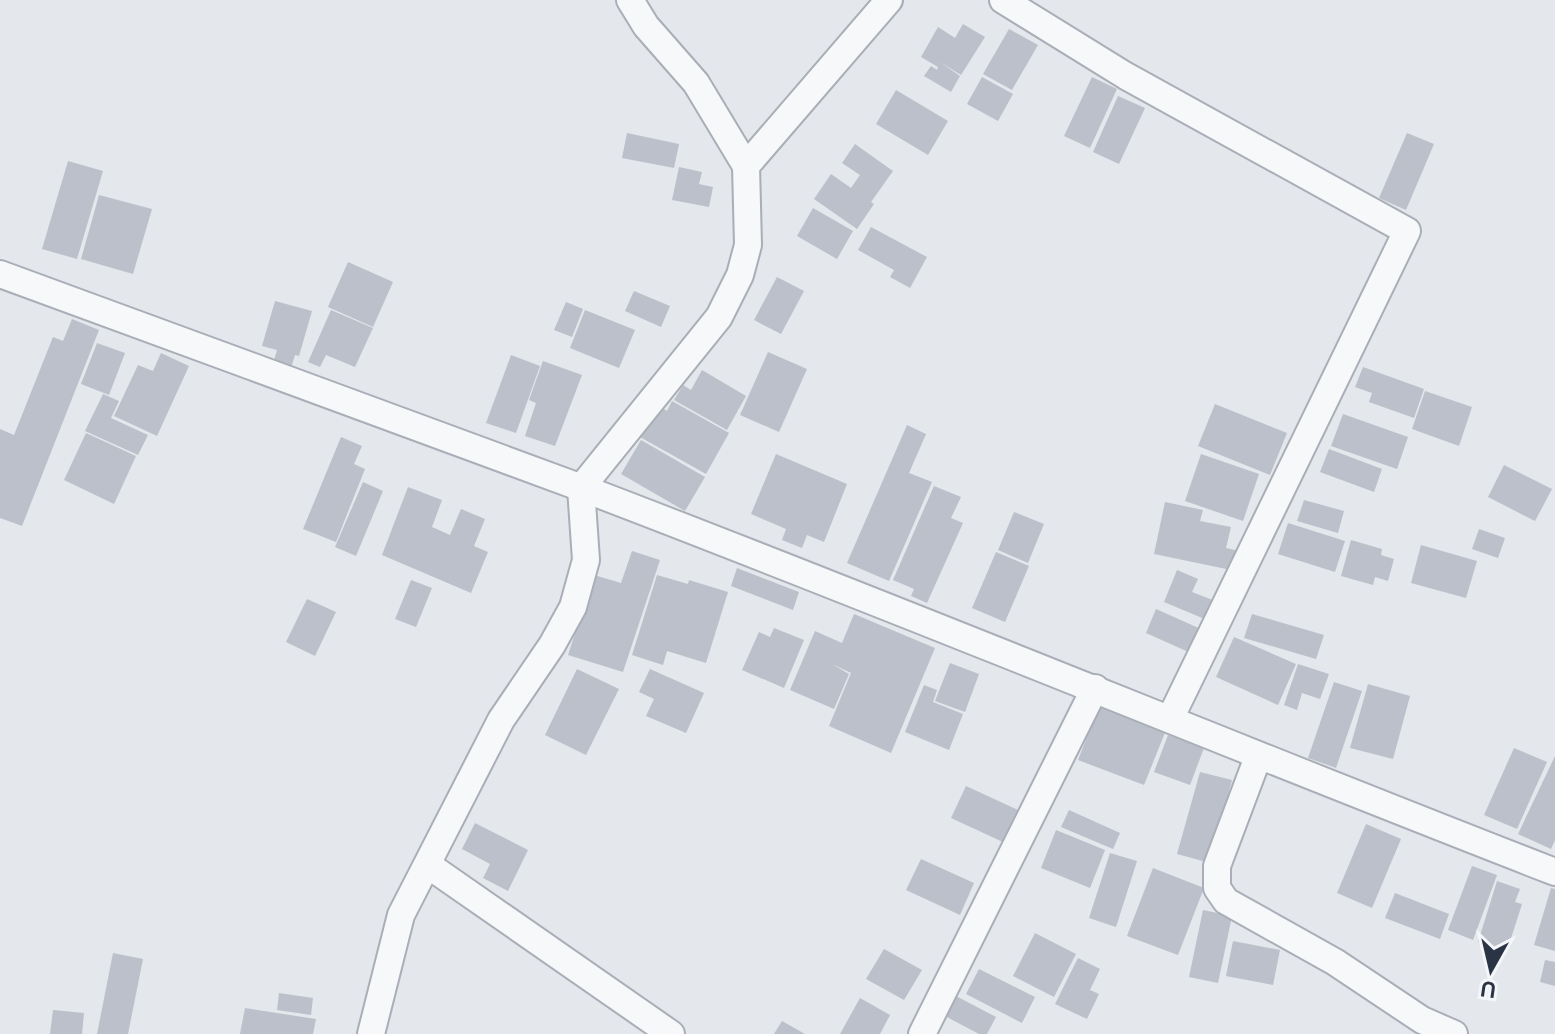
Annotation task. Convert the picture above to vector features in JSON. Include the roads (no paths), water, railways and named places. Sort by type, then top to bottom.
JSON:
[{"type":"street","points":[[371,1034],[401,915],[501,720],[552,645],[573,607],[586,560],[581,488],[719,317],[740,275],[748,245],[746,166],[696,83],[646,26],[630,0]]},
{"type":"street","points":[[746,166],[889,0]]},
{"type":"street","points":[[1003,0],[1126,76],[1407,231],[1170,719]]},
{"type":"street","points":[[0,274],[581,488],[1095,688],[1258,757],[1555,872]]},
{"type":"street","points":[[922,1034],[1095,688]]},
{"type":"street","points":[[1258,757],[1217,866],[1217,888],[1226,901],[1335,962],[1422,1020],[1454,1034]]},
{"type":"street","points":[[428,865],[671,1034]]}]
